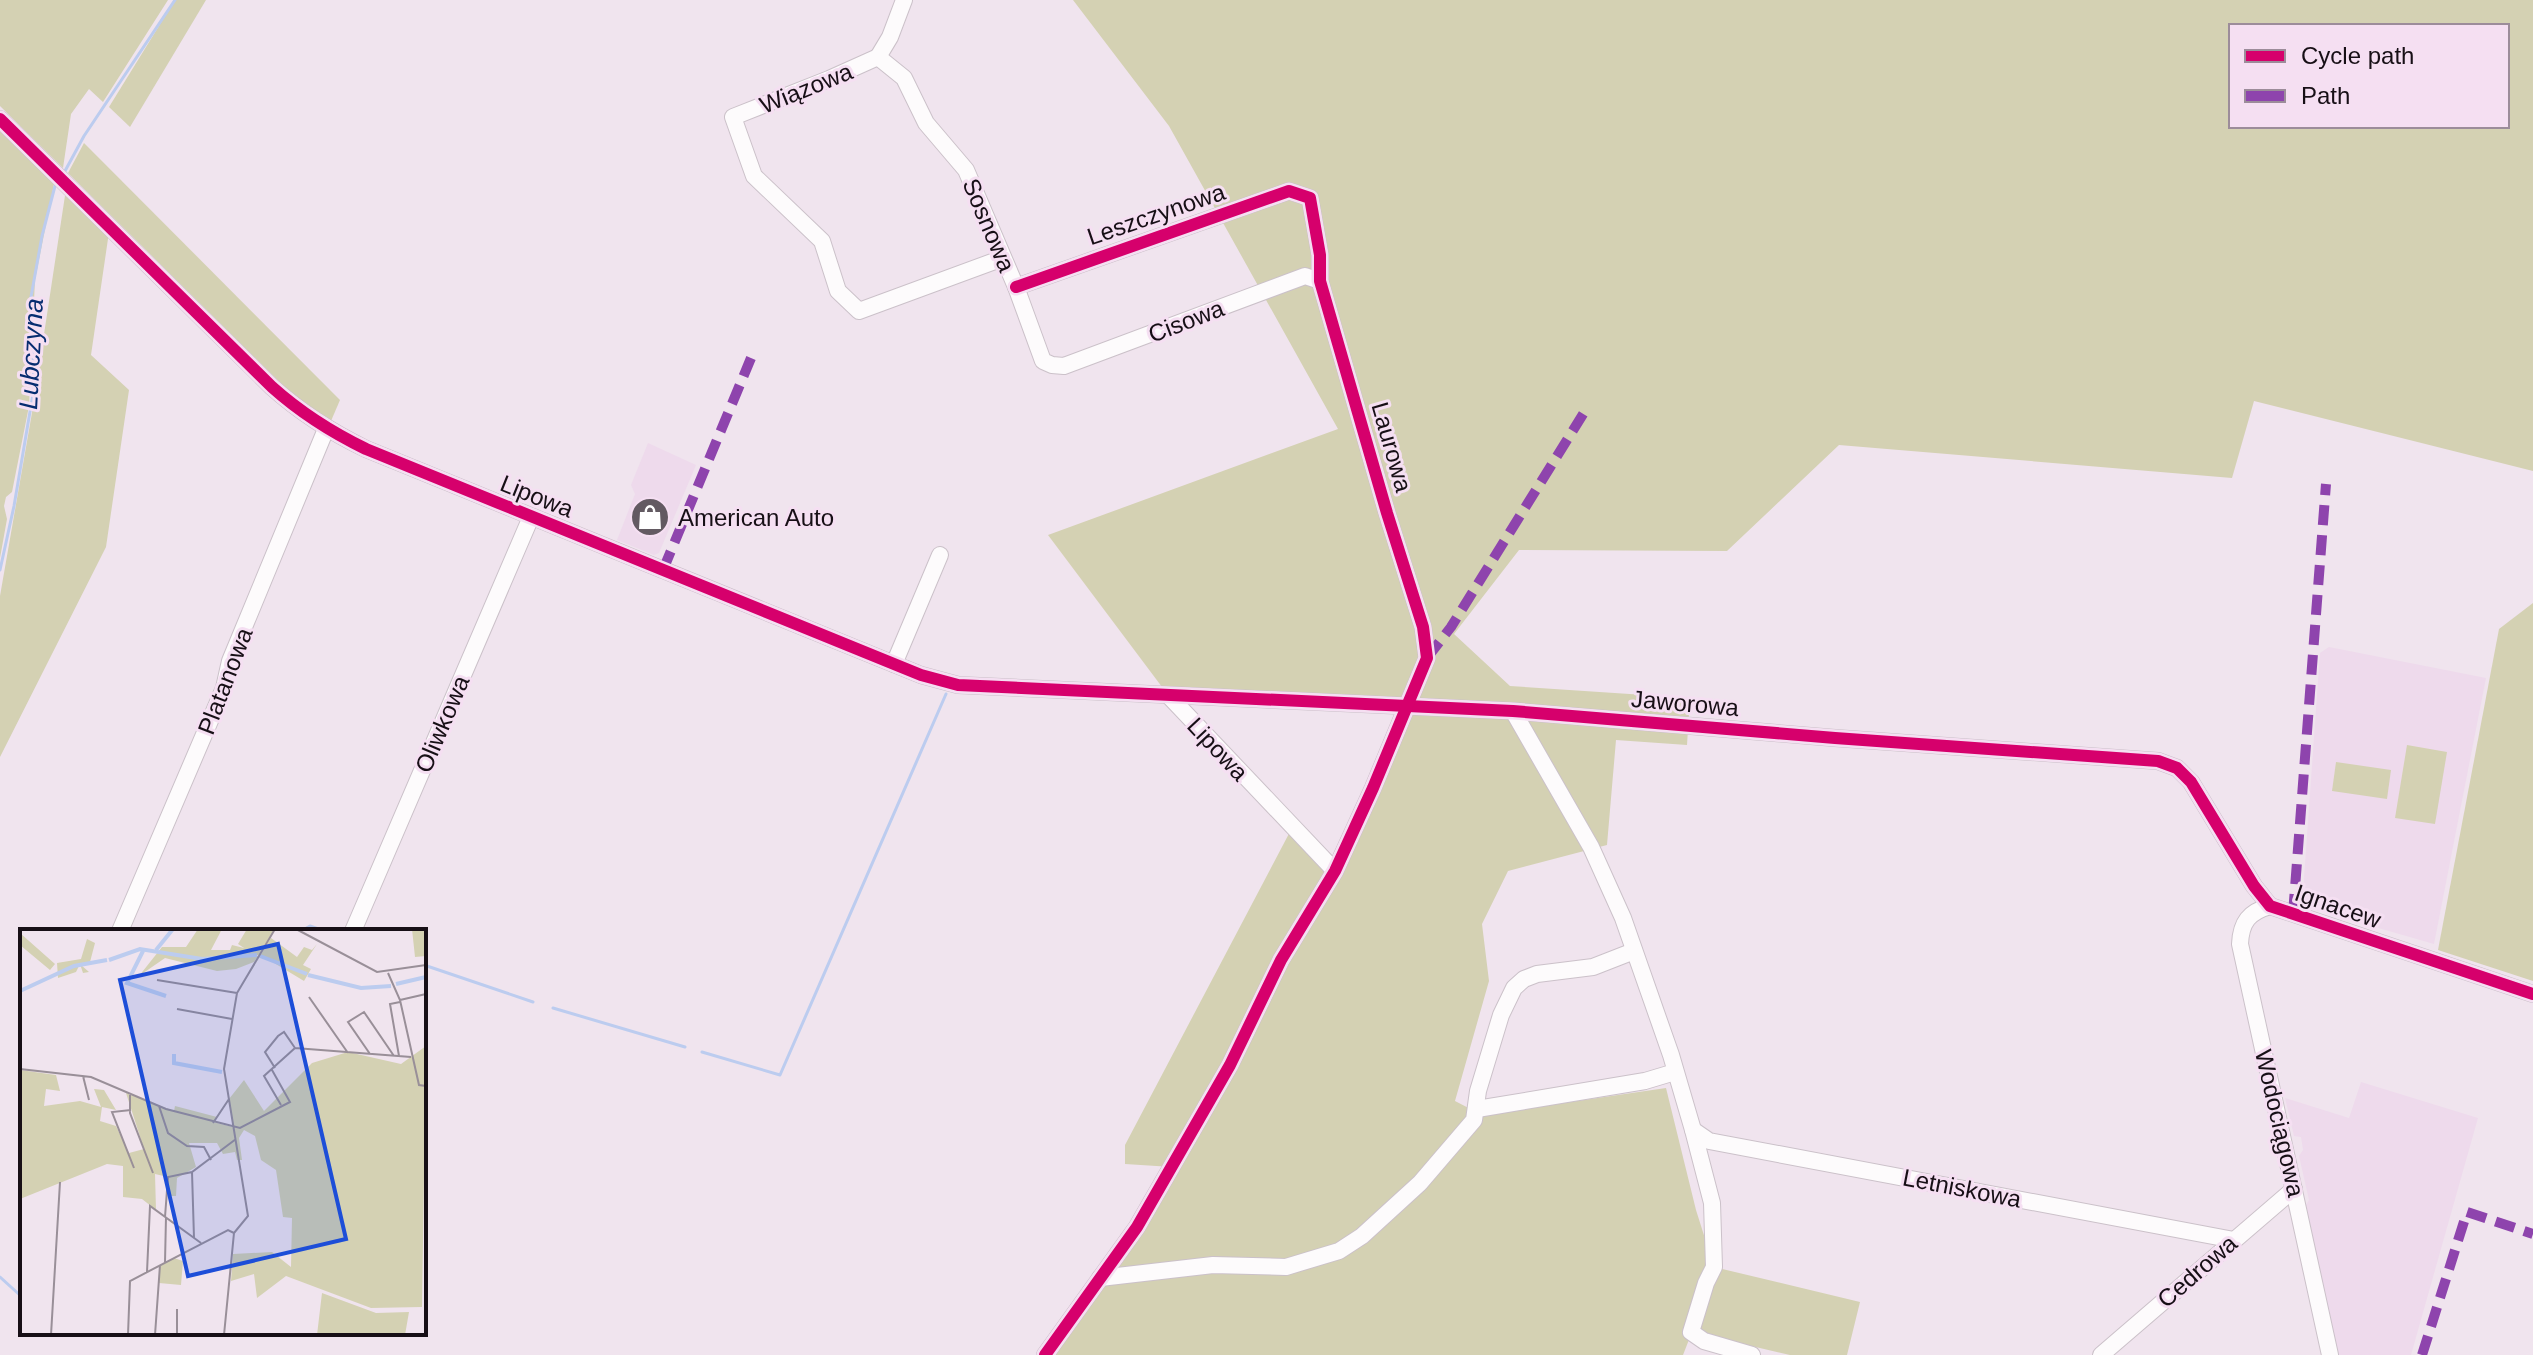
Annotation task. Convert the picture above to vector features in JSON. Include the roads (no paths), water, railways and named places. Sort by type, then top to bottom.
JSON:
[{"type":"street","points":[[878,57],[890,37],[904,0]]},
{"type":"street","name":"Wiązowa","points":[[878,57],[733,117],[754,176],[822,241],[838,291],[859,311],[1003,258]]},
{"type":"street","name":"Sosnowa","points":[[878,57],[904,78],[926,123],[966,170],[1016,287],[1043,361],[1052,365]]},
{"type":"street","name":"Lipowa","points":[[0,119],[266,382],[326,429],[366,449],[930,679],[958,685],[1168,695],[1335,871]]},
{"type":"street","name":"Leszczynowa","points":[[1016,287],[1289,191],[1310,198]]},
{"type":"street","name":"Laurowa","points":[[1045,1355],[1137,1227],[1230,1065],[1281,960],[1335,871],[1427,658],[1423,627],[1320,281],[1320,255],[1310,198]]},
{"type":"street","name":"Cisowa","points":[[1052,365],[1064,366],[1305,276],[1320,281]]},
{"type":"street","name":"Platanowa","points":[[121,929],[224,688],[230,661],[326,429]]},
{"type":"street","name":"Oliwkowa","points":[[354,929],[531,517]]},
{"type":"street","points":[[894,664],[940,555]]},
{"type":"street","name":"Jaworowa","points":[[1168,695],[1513,711],[2158,761],[2177,768],[2191,782]]},
{"type":"street","points":[[1513,711],[1591,847],[1634,951],[1693,1130],[1712,1203],[1714,1267],[1691,1332],[1704,1341],[1752,1355]]},
{"type":"street","name":"Ignacew","points":[[2191,782],[2254,886],[2270,906],[2533,994]]},
{"type":"street","name":"Wodociągowa","points":[[2270,906],[2246,918],[2240,944],[2330,1355]]},
{"type":"street","points":[[1100,1278],[1213,1265],[1286,1267],[1339,1251],[1362,1236],[1420,1183],[1474,1120],[1478,1091],[1501,1015],[1514,988],[1524,979],[1537,974],[1593,967],[1634,951]]},
{"type":"street","points":[[1477,1109],[1645,1081],[1675,1072]]},
{"type":"street","name":"Letniskowa","points":[[1693,1130],[1709,1141],[2234,1240]]},
{"type":"street","name":"Cedrowa","points":[[2101,1355],[2294,1189]]},
{"type":"waterway","name":"Lubczyna","points":[[65,171],[84,136],[175,0]]},
{"type":"waterway","name":"Lubczyna","points":[[0,570],[34,388],[31,297],[55,186]]},
{"type":"waterway","points":[[702,1052],[780,1075],[946,694]]},
{"type":"waterway","points":[[305,929],[310,926],[318,929]]},
{"type":"waterway","points":[[426,966],[533,1002]]},
{"type":"waterway","points":[[553,1008],[685,1047]]},
{"type":"waterway","points":[[0,1277],[20,1295]]},
{"type":"place","name":"American Auto","points":[[650,517]]}]
